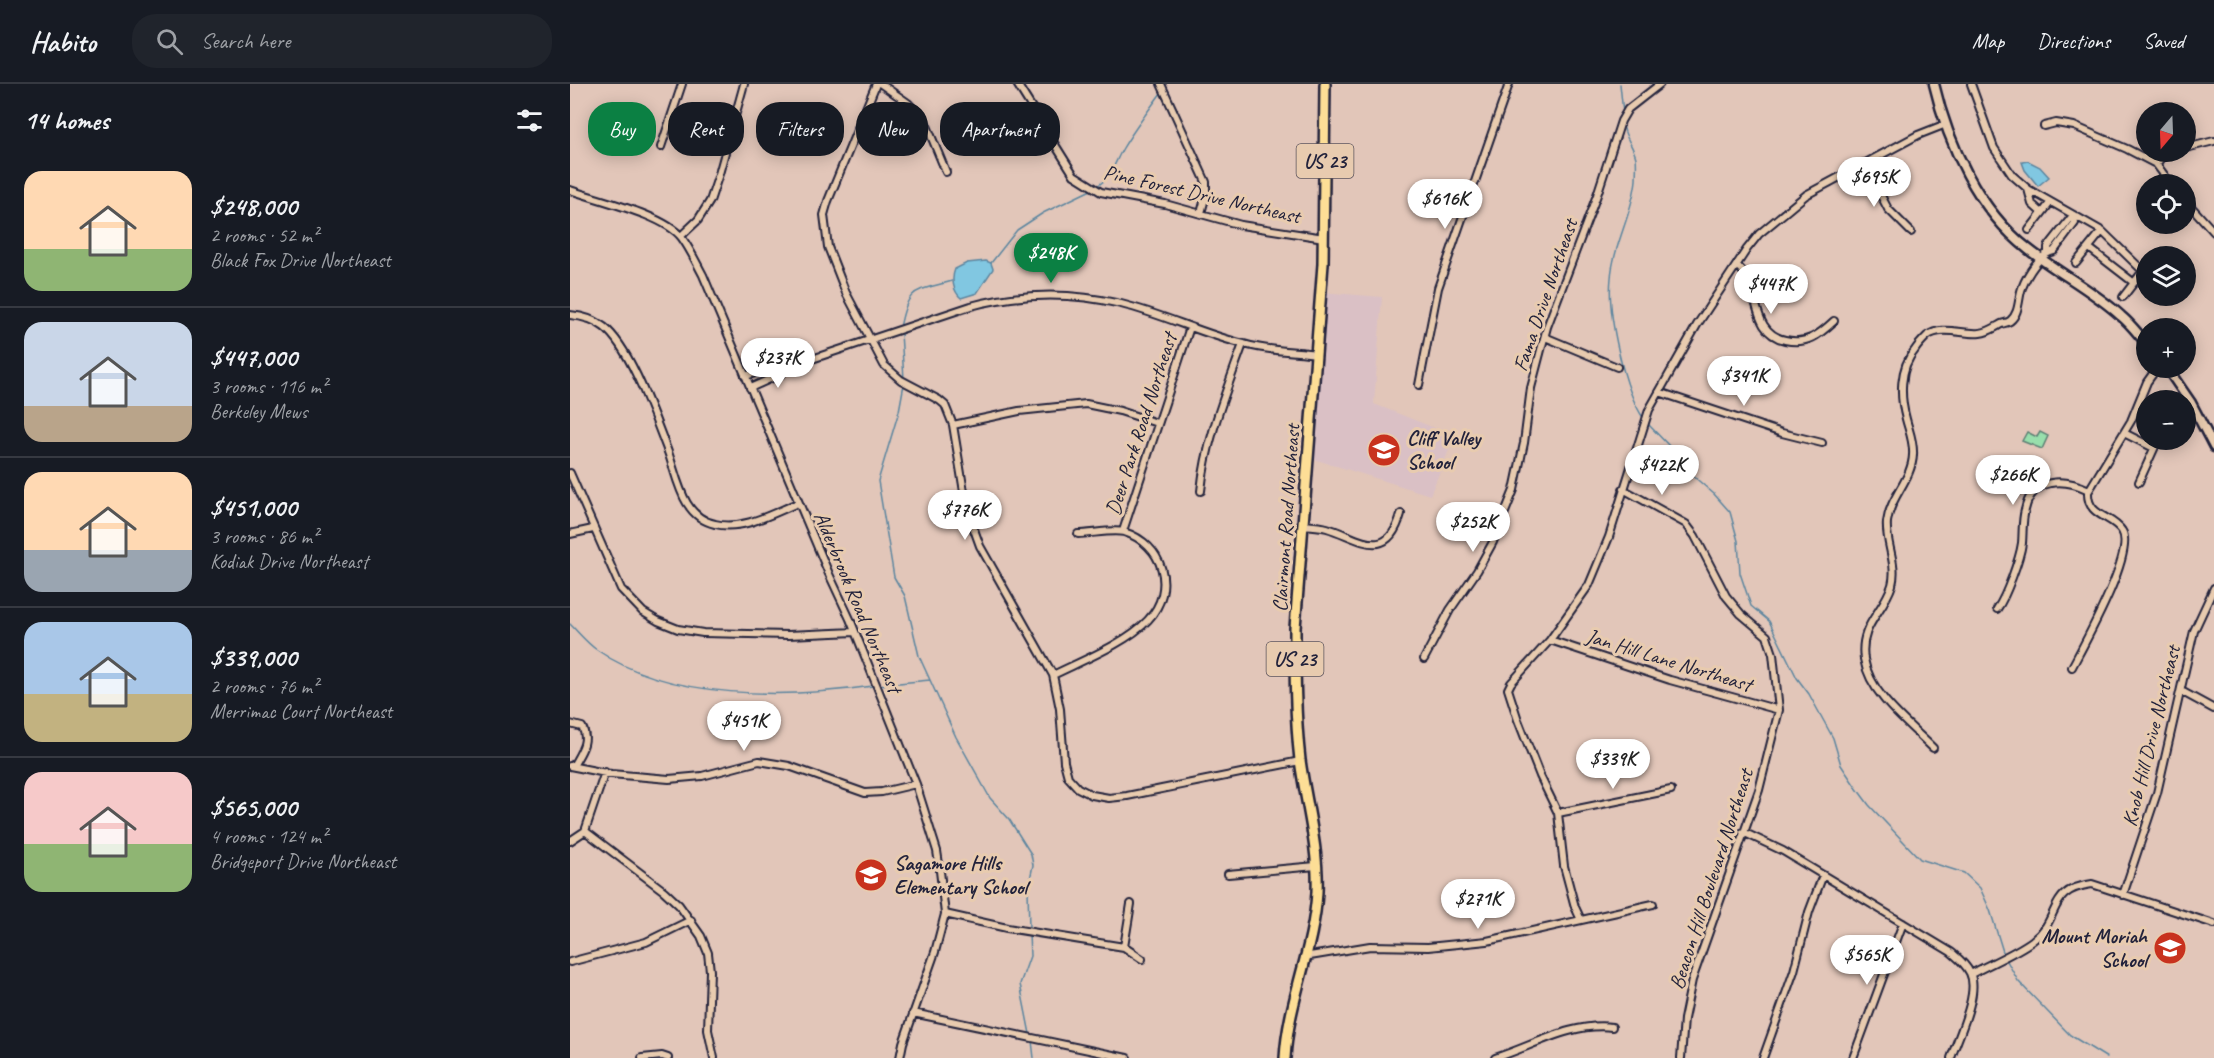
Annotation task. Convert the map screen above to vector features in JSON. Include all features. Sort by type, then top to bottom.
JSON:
[{"type":"main road","name":"Clairmont Road Northeast","points":[[1285,1058],[1316,902],[1316,866],[1300,760],[1295,628],[1324,238],[1325,84]]},
{"type":"main road","points":[[1934,84],[1959,156],[1986,205],[2010,233],[2123,317],[2136,332]]},
{"type":"main road","points":[[2174,378],[2191,403],[2214,447]]},
{"type":"street","points":[[661,147],[682,84]]},
{"type":"street","points":[[681,236],[698,220],[710,201],[744,84]]},
{"type":"street","points":[[876,84],[824,214],[828,247],[846,293],[884,365],[901,380],[945,405],[953,425],[967,510],[972,526],[980,546],[1053,675],[1060,709],[1064,762],[1068,777],[1078,788],[1092,795],[1109,798],[1300,760]]},
{"type":"street","points":[[881,84],[908,103],[925,121],[946,172]]},
{"type":"street","name":"Pine Forest Drive Northeast","points":[[1017,84],[1074,175],[1101,192],[1135,197],[1241,225],[1324,238]]},
{"type":"street","points":[[1161,84],[1206,182],[1206,195],[1201,213]]},
{"type":"street","points":[[1419,385],[1438,288],[1509,84]]},
{"type":"street","name":"Fama Drive Northeast","points":[[1424,659],[1450,610],[1477,571],[1514,490],[1524,443],[1531,388],[1545,337],[1561,287],[1597,195],[1621,121],[1628,109],[1660,84]]},
{"type":"street","points":[[1971,84],[1994,148],[2012,176],[2050,203],[2102,231],[2136,261]]},
{"type":"street","points":[[2044,126],[2056,123],[2074,126],[2156,164],[2164,174]]},
{"type":"street","points":[[1581,920],[1564,866],[1558,813],[1540,776],[1509,689],[1511,683],[1550,640],[1589,585],[1609,537],[1649,410],[1698,324],[1759,234],[1806,195],[1918,135],[1946,124]]},
{"type":"street","points":[[2196,146],[2214,141]]},
{"type":"street","points":[[1864,163],[1888,209],[1911,232]]},
{"type":"street","points":[[2028,189],[2032,204],[2042,213]]},
{"type":"street","name":"Alderbrook Road Northeast","points":[[570,190],[648,216],[664,224],[681,236],[703,275],[798,503],[855,632],[916,784],[937,851],[945,914]]},
{"type":"street","points":[[2030,230],[2050,203]]},
{"type":"street","points":[[2196,212],[2214,232]]},
{"type":"street","points":[[1932,748],[1881,695],[1873,682],[1864,658],[1863,643],[1866,629],[1887,599],[1895,572],[1887,532],[1887,520],[1914,455],[1902,399],[1906,363],[1913,352],[1933,333],[1950,331],[1980,333],[1993,330],[2010,321],[2018,309],[2022,288],[2041,258],[2048,252],[2054,251],[2062,235],[2075,223],[2074,216]]},
{"type":"street","points":[[2076,263],[2102,231]]},
{"type":"street","points":[[2089,248],[2133,282]]},
{"type":"street","points":[[1737,266],[1744,271],[1757,313],[1769,333],[1779,339],[1801,342],[1813,339],[1834,321]]},
{"type":"street","points":[[2123,297],[2136,279]]},
{"type":"street","points":[[745,376],[780,366],[790,366],[971,306],[1026,295],[1090,298],[1121,304],[1243,344],[1317,354]]},
{"type":"street","points":[[570,315],[602,325],[621,346],[660,432],[680,490],[692,512],[714,524],[734,525],[759,519],[798,503]]},
{"type":"street","name":"Deer Park Road Northeast","points":[[1123,531],[1190,327]]},
{"type":"street","points":[[1545,337],[1617,367]]},
{"type":"street","points":[[1201,491],[1203,472],[1218,413],[1243,344]]},
{"type":"street","points":[[750,388],[781,374],[790,366]]},
{"type":"street","points":[[2072,667],[2100,614],[2124,554],[2126,542],[2118,526],[2092,508],[2088,501],[2089,490],[2124,434],[2150,378]]},
{"type":"street","points":[[1659,392],[1782,433],[1822,443]]},
{"type":"street","points":[[953,425],[1018,411],[1086,404],[1120,411],[1157,423]]},
{"type":"street","points":[[2124,434],[2136,440]]},
{"type":"street","points":[[2139,482],[2153,450]]},
{"type":"street","points":[[570,473],[621,589],[643,612],[658,621],[678,629],[703,633],[788,635],[855,632]]},
{"type":"street","points":[[1997,609],[2019,556],[2024,515],[2031,495],[2039,486],[2050,481],[2078,485],[2089,490]]},
{"type":"street","points":[[1623,489],[1686,524],[1695,536],[1726,596],[1741,614],[1767,636],[1771,643],[1779,710]]},
{"type":"street","points":[[1304,525],[1329,529],[1363,543],[1376,543],[1393,534],[1401,514]]},
{"type":"street","points":[[570,534],[593,529]]},
{"type":"street","points":[[1053,675],[1134,632],[1156,611],[1164,586],[1159,561],[1147,544],[1123,531],[1078,534]]},
{"type":"street","name":"Knob Hill Drive Northeast","points":[[2123,894],[2157,793],[2194,631],[2214,588]]},
{"type":"street","name":"Jan Hill Lane Northeast","points":[[1550,640],[1670,680],[1779,710]]},
{"type":"street","points":[[2181,691],[2214,709]]},
{"type":"street","name":"Beacon Hill Boulevard Northeast","points":[[1681,1058],[1684,1019],[1692,980],[1759,790],[1779,710]]},
{"type":"street","points":[[570,724],[582,727],[585,734],[585,743],[572,766],[604,772],[675,778],[702,776],[759,761],[789,766],[865,793],[882,792],[916,784]]},
{"type":"street","points":[[570,841],[585,831],[604,772]]},
{"type":"street","points":[[1558,813],[1671,790]]},
{"type":"street","points":[[585,831],[664,891],[691,920],[708,953],[710,971],[708,1030],[714,1058]]},
{"type":"street","points":[[1743,832],[1783,851],[1951,952],[1964,963],[1971,974],[1970,1003],[1951,1058]]},
{"type":"street","points":[[1228,874],[1316,866]]},
{"type":"street","points":[[1763,1058],[1794,971],[1809,912],[1823,875]]},
{"type":"street","points":[[1971,974],[2032,941],[2049,922],[2061,896],[2070,889],[2092,884],[2214,924]]},
{"type":"street","points":[[1124,947],[1131,904]]},
{"type":"street","points":[[1305,957],[1370,946],[1428,947],[1478,943],[1653,904]]},
{"type":"street","points":[[900,1058],[945,914],[1007,928],[1124,947],[1142,959]]},
{"type":"street","points":[[570,962],[646,942],[691,920]]},
{"type":"street","points":[[1853,1058],[1903,923]]},
{"type":"street","points":[[913,1013],[1127,1058]]},
{"type":"street","points":[[1495,1058],[1574,1030],[1600,1025],[1612,1027]]},
{"type":"street","points":[[642,1058],[662,1056],[668,1058]]},
{"type":"shaded area","points":[[1321,292],[1382,297],[1374,404],[1455,436],[1430,495],[1307,457]]},
{"type":"green space","points":[[2027,432],[2037,437],[2040,432],[2048,436],[2042,449],[2022,441]]},
{"type":"water","points":[[2028,161],[2040,167],[2049,177],[2038,186],[2025,170],[2022,162]]},
{"type":"water","points":[[986,261],[991,263],[993,269],[977,293],[961,298],[954,285],[955,269],[967,263]]},
{"type":"waterway","points":[[1620,84],[1623,113]]},
{"type":"waterway","points":[[1097,186],[1109,174],[1123,148],[1161,93]]},
{"type":"waterway","points":[[1623,124],[1636,158],[1636,180],[1613,266],[1610,293],[1618,351],[1630,390],[1644,419]]},
{"type":"waterway","points":[[991,263],[1017,230],[1043,213],[1093,189]]},
{"type":"waterway","points":[[900,328],[906,304],[915,293],[952,281]]},
{"type":"waterway","points":[[901,333],[904,379]]},
{"type":"waterway","points":[[904,384],[899,411],[878,481],[894,577],[905,596],[919,656],[956,737],[990,798],[1009,819],[1031,854],[1033,865],[1028,889],[1029,929]]},
{"type":"waterway","points":[[1647,423],[1672,449],[1685,469],[1714,494],[1730,512],[1738,541],[1740,573],[1751,606],[1769,621],[1797,678],[1809,694],[1833,738],[1841,765],[1855,786],[1869,805],[1920,859],[1964,873],[1980,888],[1990,910],[2004,955]]},
{"type":"waterway","points":[[570,624],[593,647],[626,667],[659,679],[694,687],[730,692],[804,693],[873,686]]},
{"type":"waterway","points":[[878,685],[930,680]]},
{"type":"waterway","points":[[1029,934],[1030,956],[1020,984],[1030,1034]]},
{"type":"waterway","points":[[2006,959],[2018,981],[2070,1035],[2107,1058]]},
{"type":"waterway","points":[[1032,1041],[1034,1058]]},
{"type":"place","name":"Cliff Valley School","points":[[1384,450]]},
{"type":"place","name":"Sagamore Hills Elementary School","points":[[871,875]]},
{"type":"place","name":"Mount Moriah School","points":[[2170,948]]}]
